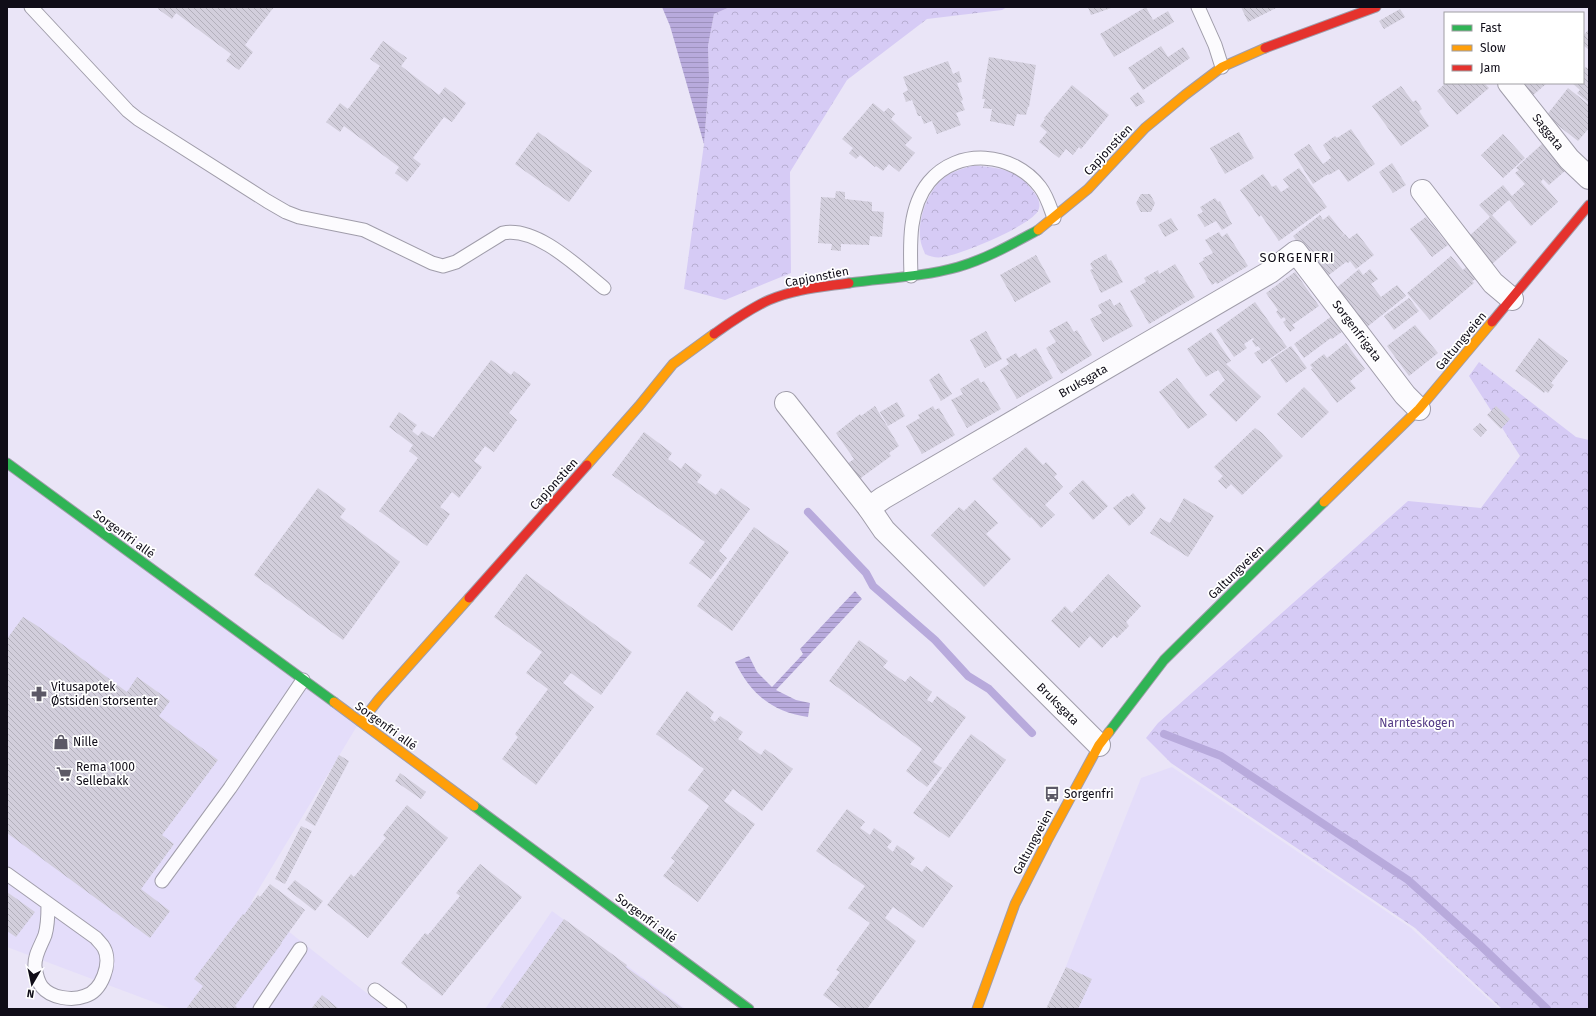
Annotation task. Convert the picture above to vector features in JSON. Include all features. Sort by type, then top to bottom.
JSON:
[{"type":"street","name":"Capjonstien","points":[[361,722],[378,699],[639,406],[673,364],[736,318],[768,300],[807,289],[911,276],[958,267],[991,255],[1038,230],[1054,218],[1088,189],[1145,128],[1185,94],[1222,67],[1261,49],[1376,7]]},
{"type":"street","name":"Saggata","points":[[1510,84],[1569,159],[1589,178]]},
{"type":"street","points":[[1422,191],[1493,283],[1512,299]]},
{"type":"street","name":"Galtungveien","points":[[977,1009],[1015,904],[1099,745],[1164,660],[1419,409],[1589,205]]},
{"type":"street","name":"Sorgenfrigata","points":[[1296,252],[1405,395],[1419,409]]},
{"type":"street","name":"Bruksgata","points":[[869,508],[883,498],[1270,272],[1296,252]]},
{"type":"street","name":"Bruksgata","points":[[786,403],[869,508],[884,530],[1099,745]]},
{"type":"street","name":"Sorgenfri allé","points":[[7,464],[361,722],[746,1008]]},
{"type":"lane","points":[[31,7],[122,106],[138,120],[266,201],[286,212],[300,217],[364,230],[432,263],[443,266],[456,262],[503,233],[510,231],[522,232],[551,247],[604,288]]},
{"type":"lane","points":[[1198,7],[1215,45],[1222,67]]},
{"type":"lane","points":[[911,276],[911,234],[914,212],[920,196],[928,183],[939,172],[951,164],[965,159],[978,158],[994,159],[1017,167],[1030,175],[1040,187],[1046,196],[1054,218]]},
{"type":"lane","points":[[162,880],[230,788],[302,680]]},
{"type":"lane","points":[[7,874],[48,905],[96,938],[104,948],[107,960],[103,978],[96,988],[86,996],[70,999],[54,996],[42,987],[35,965],[37,951],[44,936],[48,920],[48,905]]},
{"type":"lane","points":[[260,1009],[300,949]]},
{"type":"lane","points":[[375,990],[400,1009]]},
{"type":"shaded area","points":[[662,7],[730,7],[714,14],[708,46],[709,80],[704,144],[670,26]]},
{"type":"shaded area","points":[[7,464],[360,721],[251,902],[387,1009],[172,1009],[7,947]]},
{"type":"shaded area","points":[[855,591],[862,599],[776,690],[796,700],[810,703],[808,717],[795,715],[784,711],[764,700],[748,683],[735,662],[749,656],[757,672],[772,687],[803,654],[800,649]]},
{"type":"shaded area","points":[[1172,767],[1411,928],[1499,1009],[1049,1009],[1141,778]]},
{"type":"shaded area","points":[[552,911],[686,1009],[485,1009]]},
{"type":"green space","points":[[730,7],[1007,7],[1002,10],[927,19],[847,80],[790,172],[791,273],[725,300],[684,289],[704,144],[709,80],[708,46],[714,14]]},
{"type":"green space","points":[[972,166],[991,167],[1008,171],[1016,175],[1029,186],[1036,196],[1039,204],[1038,211],[1022,225],[994,239],[964,251],[941,257],[932,257],[925,254],[921,243],[920,225],[929,197],[946,176]]},
{"type":"green space","name":"Narnteskogen","points":[[1479,362],[1576,437],[1589,440],[1589,1009],[1502,1009],[1415,928],[1171,763],[1146,738],[1158,723],[1408,501],[1481,508],[1520,456],[1469,376]]},
{"type":"building","points":[[160,7],[274,7],[245,45],[253,52],[239,70],[226,61],[231,54],[176,13],[172,19],[158,9]]},
{"type":"building","points":[[1088,7],[1114,7],[1091,15]]},
{"type":"building","points":[[1146,7],[1153,20],[1168,11],[1174,22],[1114,57],[1100,34]]},
{"type":"building","points":[[1241,7],[1278,7],[1248,22]]},
{"type":"building","points":[[1400,9],[1405,17],[1384,29],[1379,21]]},
{"type":"building","points":[[1589,29],[1589,50],[1584,46],[1584,35]]},
{"type":"building","points":[[383,41],[407,58],[401,66],[439,95],[445,87],[466,103],[452,122],[444,117],[413,158],[421,164],[407,182],[395,173],[399,167],[344,126],[340,132],[326,122],[340,103],[348,109],[380,66],[370,59]]},
{"type":"building","points":[[1161,46],[1168,57],[1183,47],[1190,58],[1143,90],[1128,68]]},
{"type":"building","points":[[989,57],[1036,65],[1029,107],[1026,115],[1017,114],[1014,126],[990,121],[992,109],[983,108],[985,99],[982,99]]},
{"type":"building","points":[[948,61],[953,74],[959,71],[962,82],[957,83],[963,100],[961,101],[965,110],[956,113],[961,125],[937,134],[932,121],[924,124],[921,116],[918,116],[912,100],[906,102],[903,93],[908,90],[903,77]]},
{"type":"building","points":[[1586,67],[1589,70],[1589,103],[1577,93],[1580,90],[1573,84],[1584,84],[1584,69]]},
{"type":"building","points":[[1445,84],[1485,84],[1489,88],[1457,115],[1437,91]]},
{"type":"building","points":[[1520,84],[1546,84],[1531,97]]},
{"type":"building","points":[[1072,85],[1109,115],[1081,149],[1079,147],[1073,155],[1066,149],[1059,158],[1039,142],[1047,132],[1040,126],[1045,119],[1044,118]]},
{"type":"building","points":[[1401,86],[1413,102],[1416,100],[1422,109],[1419,111],[1429,126],[1401,146],[1372,106]]},
{"type":"building","points":[[1568,88],[1589,105],[1589,128],[1578,141],[1546,116]]},
{"type":"building","points":[[1138,92],[1145,102],[1136,107],[1130,98]]},
{"type":"building","points":[[873,103],[884,112],[888,108],[895,114],[891,119],[912,138],[905,145],[915,153],[899,172],[889,164],[883,171],[876,166],[875,167],[860,155],[856,159],[849,153],[853,148],[842,139]]},
{"type":"building","points":[[1351,129],[1375,164],[1348,182],[1339,169],[1313,184],[1294,154],[1309,144],[1323,164],[1331,158],[1323,145],[1335,136],[1337,138]]},
{"type":"building","points":[[538,132],[592,171],[569,202],[515,164]]},
{"type":"building","points":[[1239,132],[1254,158],[1225,174],[1210,148]]},
{"type":"building","points":[[1503,134],[1525,158],[1503,178],[1481,155]]},
{"type":"building","points":[[1542,144],[1566,170],[1549,185],[1543,179],[1541,182],[1558,202],[1531,226],[1509,200],[1492,215],[1517,242],[1491,265],[1468,237],[1490,217],[1479,205],[1503,185],[1512,196],[1525,184],[1515,173],[1519,170],[1516,168]]},
{"type":"building","points":[[1392,163],[1406,185],[1393,193],[1379,172]]},
{"type":"building","points":[[1299,168],[1327,207],[1279,241],[1261,215],[1259,217],[1240,190],[1263,174],[1272,187],[1276,185],[1281,192],[1289,187],[1283,179]]},
{"type":"building","points":[[836,191],[845,192],[845,199],[872,202],[872,211],[884,212],[882,237],[870,236],[869,245],[841,244],[841,251],[831,250],[832,244],[818,243],[821,197],[835,198]]},
{"type":"building","points":[[1141,194],[1150,194],[1155,203],[1151,212],[1141,212],[1136,203]]},
{"type":"building","points":[[1215,198],[1218,202],[1220,201],[1232,224],[1222,230],[1216,221],[1205,227],[1197,215],[1203,212],[1200,207]]},
{"type":"building","points":[[1320,215],[1323,220],[1329,215],[1344,234],[1338,240],[1345,234],[1349,239],[1357,233],[1374,255],[1356,269],[1350,261],[1348,263],[1346,262],[1325,278],[1293,236]]},
{"type":"building","points":[[1426,217],[1448,245],[1432,257],[1410,229]]},
{"type":"building","points":[[1171,218],[1178,230],[1165,237],[1158,225]]},
{"type":"building","points":[[1219,232],[1222,237],[1227,233],[1248,266],[1217,284],[1216,282],[1212,285],[1199,263],[1204,260],[1203,258],[1213,253],[1205,240]]},
{"type":"building","points":[[1106,254],[1123,282],[1101,293],[1090,270],[1093,269],[1090,264]]},
{"type":"building","points":[[1036,255],[1051,282],[1015,302],[1000,275]]},
{"type":"building","points":[[1451,256],[1463,270],[1466,267],[1476,279],[1472,281],[1474,283],[1430,320],[1407,293]]},
{"type":"building","points":[[1175,264],[1195,297],[1149,324],[1130,291],[1146,282],[1144,278],[1158,270],[1159,274]]},
{"type":"building","points":[[1359,269],[1363,275],[1370,269],[1378,279],[1371,284],[1381,297],[1397,285],[1406,296],[1367,327],[1334,290]]},
{"type":"building","points":[[1295,272],[1319,306],[1292,325],[1295,328],[1290,332],[1283,322],[1286,320],[1284,317],[1281,319],[1276,312],[1278,310],[1266,293]]},
{"type":"building","points":[[1409,298],[1419,311],[1394,330],[1384,316]]},
{"type":"building","points":[[1110,299],[1114,306],[1120,302],[1133,326],[1103,342],[1090,319],[1102,313],[1098,305]]},
{"type":"building","points":[[1255,302],[1287,347],[1262,364],[1254,353],[1261,349],[1258,346],[1256,347],[1252,341],[1254,339],[1253,338],[1244,344],[1247,348],[1234,357],[1216,330]]},
{"type":"building","points":[[1332,316],[1343,331],[1304,358],[1294,344]]},
{"type":"building","points":[[1067,321],[1074,332],[1077,330],[1092,355],[1061,374],[1046,348],[1056,342],[1049,331]]},
{"type":"building","points":[[1415,325],[1438,353],[1409,376],[1387,346]]},
{"type":"building","points":[[986,331],[1002,359],[985,368],[970,340]]},
{"type":"building","points":[[1211,332],[1231,361],[1226,364],[1261,397],[1236,422],[1209,395],[1225,380],[1218,370],[1206,377],[1187,349]]},
{"type":"building","points":[[1539,338],[1568,361],[1551,383],[1554,385],[1548,393],[1545,391],[1544,393],[1515,371]]},
{"type":"building","points":[[1346,343],[1365,369],[1350,381],[1356,388],[1337,403],[1311,369],[1313,368],[1310,365],[1324,354],[1327,358]]},
{"type":"building","points":[[1291,346],[1307,368],[1286,383],[1270,360]]},
{"type":"building","points":[[1036,348],[1053,378],[1017,399],[1000,370],[1009,364],[1006,359],[1016,353],[1019,358]]},
{"type":"building","points":[[491,360],[511,375],[514,371],[531,384],[509,413],[517,420],[494,452],[485,446],[474,461],[482,467],[459,498],[452,492],[440,507],[450,514],[427,546],[379,511],[418,458],[409,451],[413,445],[389,427],[399,412],[417,425],[412,431],[418,436],[422,431],[433,438]]},
{"type":"building","points":[[939,373],[952,394],[941,401],[929,380]]},
{"type":"building","points":[[978,378],[981,383],[984,381],[1001,409],[967,428],[951,400],[963,394],[960,389]]},
{"type":"building","points":[[1177,378],[1207,415],[1188,429],[1159,392]]},
{"type":"building","points":[[1304,387],[1329,412],[1302,438],[1277,414]]},
{"type":"building","points":[[897,402],[905,416],[888,426],[880,412]]},
{"type":"building","points":[[875,406],[899,446],[889,453],[891,456],[858,480],[847,464],[854,459],[836,433],[860,414],[861,416]]},
{"type":"building","points":[[933,406],[935,410],[939,408],[955,435],[922,454],[906,426],[920,418],[918,415]]},
{"type":"building","points":[[1496,406],[1510,419],[1501,429],[1487,415]]},
{"type":"building","points":[[1480,423],[1487,430],[1481,437],[1473,429]]},
{"type":"building","points":[[1255,428],[1262,433],[1283,456],[1242,495],[1231,484],[1226,489],[1218,481],[1223,476],[1214,467]]},
{"type":"building","points":[[644,432],[672,453],[668,459],[681,469],[685,463],[702,475],[697,482],[716,495],[721,488],[750,509],[719,551],[727,558],[711,579],[689,563],[705,542],[612,475]]},
{"type":"building","points":[[1026,447],[1043,465],[1046,462],[1057,474],[1054,477],[1063,487],[1045,505],[1055,515],[1041,528],[992,479]]},
{"type":"building","points":[[1083,480],[1108,506],[1093,520],[1069,493]]},
{"type":"building","points":[[318,488],[346,509],[340,517],[400,562],[343,640],[254,575]]},
{"type":"building","points":[[1133,493],[1146,508],[1142,512],[1143,513],[1129,526],[1113,508]]},
{"type":"building","points":[[1184,498],[1214,516],[1188,557],[1150,533],[1160,518],[1170,523]]},
{"type":"building","points":[[975,500],[998,523],[986,534],[1011,559],[984,587],[931,535],[959,507],[964,511]]},
{"type":"building","points":[[754,527],[789,552],[732,631],[697,606]]},
{"type":"building","points":[[526,574],[632,652],[601,695],[571,673],[563,683],[594,707],[536,785],[502,759],[518,737],[515,734],[548,689],[526,673],[542,652],[494,617]]},
{"type":"building","points":[[1108,574],[1141,606],[1126,622],[1129,626],[1117,638],[1114,635],[1102,648],[1090,636],[1079,648],[1051,621],[1065,606],[1072,613]]},
{"type":"building","points":[[23,617],[127,692],[137,677],[170,701],[159,716],[218,760],[162,835],[174,844],[141,889],[170,911],[150,938],[7,833],[7,639]]},
{"type":"building","points":[[859,640],[888,661],[883,667],[905,682],[910,676],[932,692],[927,700],[932,703],[937,696],[966,717],[933,762],[942,768],[927,787],[906,771],[922,749],[829,681]]},
{"type":"building","points":[[687,691],[714,712],[710,718],[715,722],[720,716],[743,732],[738,739],[761,755],[765,749],[793,769],[762,811],[733,789],[724,801],[755,824],[698,902],[663,876],[675,861],[671,858],[709,806],[688,790],[704,769],[656,734]]},
{"type":"building","points":[[971,734],[1006,760],[949,838],[913,813]]},
{"type":"building","points":[[339,755],[349,761],[315,826],[305,820]]},
{"type":"building","points":[[400,773],[426,792],[421,799],[395,781]]},
{"type":"building","points":[[407,805],[448,838],[368,938],[327,905],[351,874],[354,877],[386,838],[383,835]]},
{"type":"building","points":[[847,809],[865,822],[860,828],[870,835],[874,828],[892,841],[887,847],[893,852],[897,845],[915,858],[910,864],[922,872],[926,866],[953,886],[923,928],[893,907],[885,918],[916,941],[867,1009],[842,1009],[823,995],[840,972],[836,970],[870,923],[848,908],[865,886],[816,851]]},
{"type":"building","points":[[301,826],[312,831],[285,884],[275,879]]},
{"type":"building","points":[[480,864],[522,897],[442,996],[401,963],[425,933],[428,935],[460,896],[456,893]]},
{"type":"building","points":[[295,880],[323,901],[315,911],[287,889]]},
{"type":"building","points":[[270,884],[305,910],[235,1006],[237,1007],[235,1009],[186,1009],[203,986],[194,979],[258,895],[260,897]]},
{"type":"building","points":[[7,892],[35,912],[16,937],[7,931]]},
{"type":"building","points":[[564,919],[627,965],[626,967],[684,1009],[499,1009]]},
{"type":"building","points":[[1066,967],[1092,979],[1078,1009],[1046,1009]]},
{"type":"building","points":[[322,995],[339,1009],[311,1009]]},
{"type":"waterway","points":[[808,512],[866,573],[873,586],[935,640],[968,676],[989,689],[1032,733]]},
{"type":"waterway","points":[[1164,734],[1221,756],[1408,880],[1480,945],[1547,1009]]},
{"type":"traffic: fast","points":[[849,283],[917,275],[958,267],[1009,246],[1038,230]]},
{"type":"traffic: fast","points":[[7,463],[334,702]]},
{"type":"traffic: fast","points":[[1109,732],[1164,660],[1324,502]]},
{"type":"traffic: fast","points":[[474,806],[749,1009]]},
{"type":"traffic: slow","points":[[1038,230],[1088,189],[1145,128],[1185,95],[1222,67],[1265,48]]},
{"type":"traffic: slow","points":[[1324,502],[1419,409],[1492,322]]},
{"type":"traffic: slow","points":[[587,465],[639,406],[673,364],[714,334]]},
{"type":"traffic: slow","points":[[361,722],[379,699],[469,598]]},
{"type":"traffic: slow","points":[[334,702],[474,806]]},
{"type":"traffic: slow","points":[[977,1009],[1015,904],[1099,745],[1109,732]]},
{"type":"traffic: jam","points":[[1265,48],[1376,7]]},
{"type":"traffic: jam","points":[[1492,322],[1589,205]]},
{"type":"traffic: jam","points":[[714,334],[747,312],[779,296],[808,289],[849,283]]},
{"type":"traffic: jam","points":[[469,598],[587,465]]},
{"type":"place","name":"Vitusapotek Østsiden storsenter","points":[[39,694]]},
{"type":"place","name":"Nille","points":[[61,742]]},
{"type":"place","name":"Rema 1000 Sellebakk","points":[[64,774]]},
{"type":"place","name":"Sorgenfri","points":[[1052,794]]},
{"type":"district","name":"SORGENFRI","points":[[1297,257]]}]
